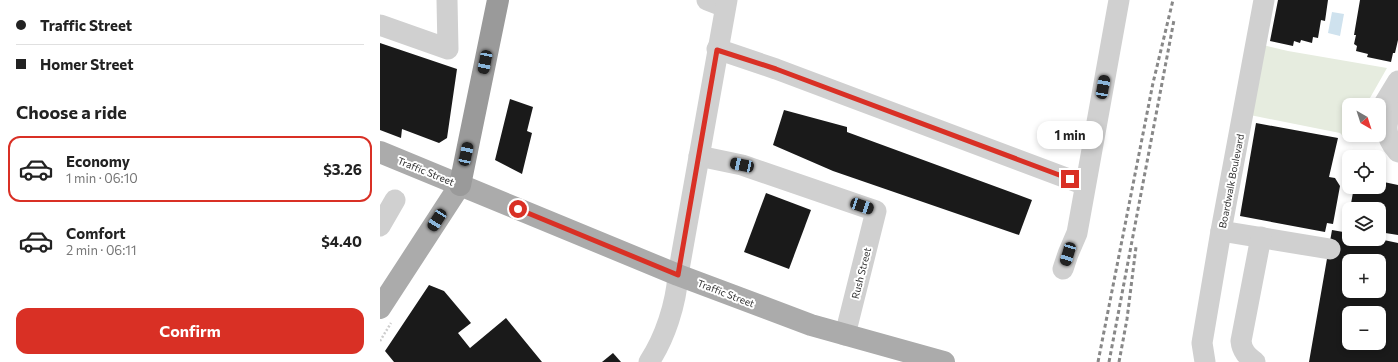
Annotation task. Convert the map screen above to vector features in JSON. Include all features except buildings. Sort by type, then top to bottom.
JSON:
[{"type":"highway","points":[[460,185],[498,0]]},
{"type":"main road","name":"Traffic Street","points":[[380,152],[678,275],[811,325],[944,362]]},
{"type":"main road","points":[[381,302],[460,185]]},
{"type":"street","points":[[380,25],[448,49],[447,0]]},
{"type":"street","points":[[1063,269],[1077,233],[1120,0]]},
{"type":"street","name":"Boardwalk Boulevard","points":[[1205,362],[1202,343],[1264,0]]},
{"type":"street","points":[[649,362],[667,326],[677,290],[678,275],[717,50],[720,2]]},
{"type":"street","points":[[717,50],[776,69],[1085,185]]},
{"type":"street","points":[[1386,101],[1398,81]]},
{"type":"street","points":[[1398,99],[1389,116],[1386,128],[1387,135],[1398,152]]},
{"type":"street","points":[[1381,142],[1384,151],[1398,163]]},
{"type":"street","name":"Rush Street","points":[[699,156],[742,165],[876,211],[845,335]]},
{"type":"street","points":[[380,226],[395,200]]},
{"type":"street","points":[[1221,232],[1261,237],[1330,249]]},
{"type":"street","points":[[1255,362],[1244,352],[1241,346],[1241,341],[1261,237]]},
{"type":"shaded area","points":[[1263,45],[1288,51],[1387,68],[1370,98],[1342,98],[1342,135],[1340,133],[1250,115]]},
{"type":"water","points":[[1332,12],[1344,14],[1340,36],[1328,33]]},
{"type":"railway","points":[[1098,362],[1153,83],[1173,0]]},
{"type":"railway","points":[[1109,362],[1174,20]]},
{"type":"railway","points":[[1119,362],[1127,319],[1136,247]]},
{"type":"route","points":[[518,209],[678,275],[717,50],[776,69],[1070,179]]}]
